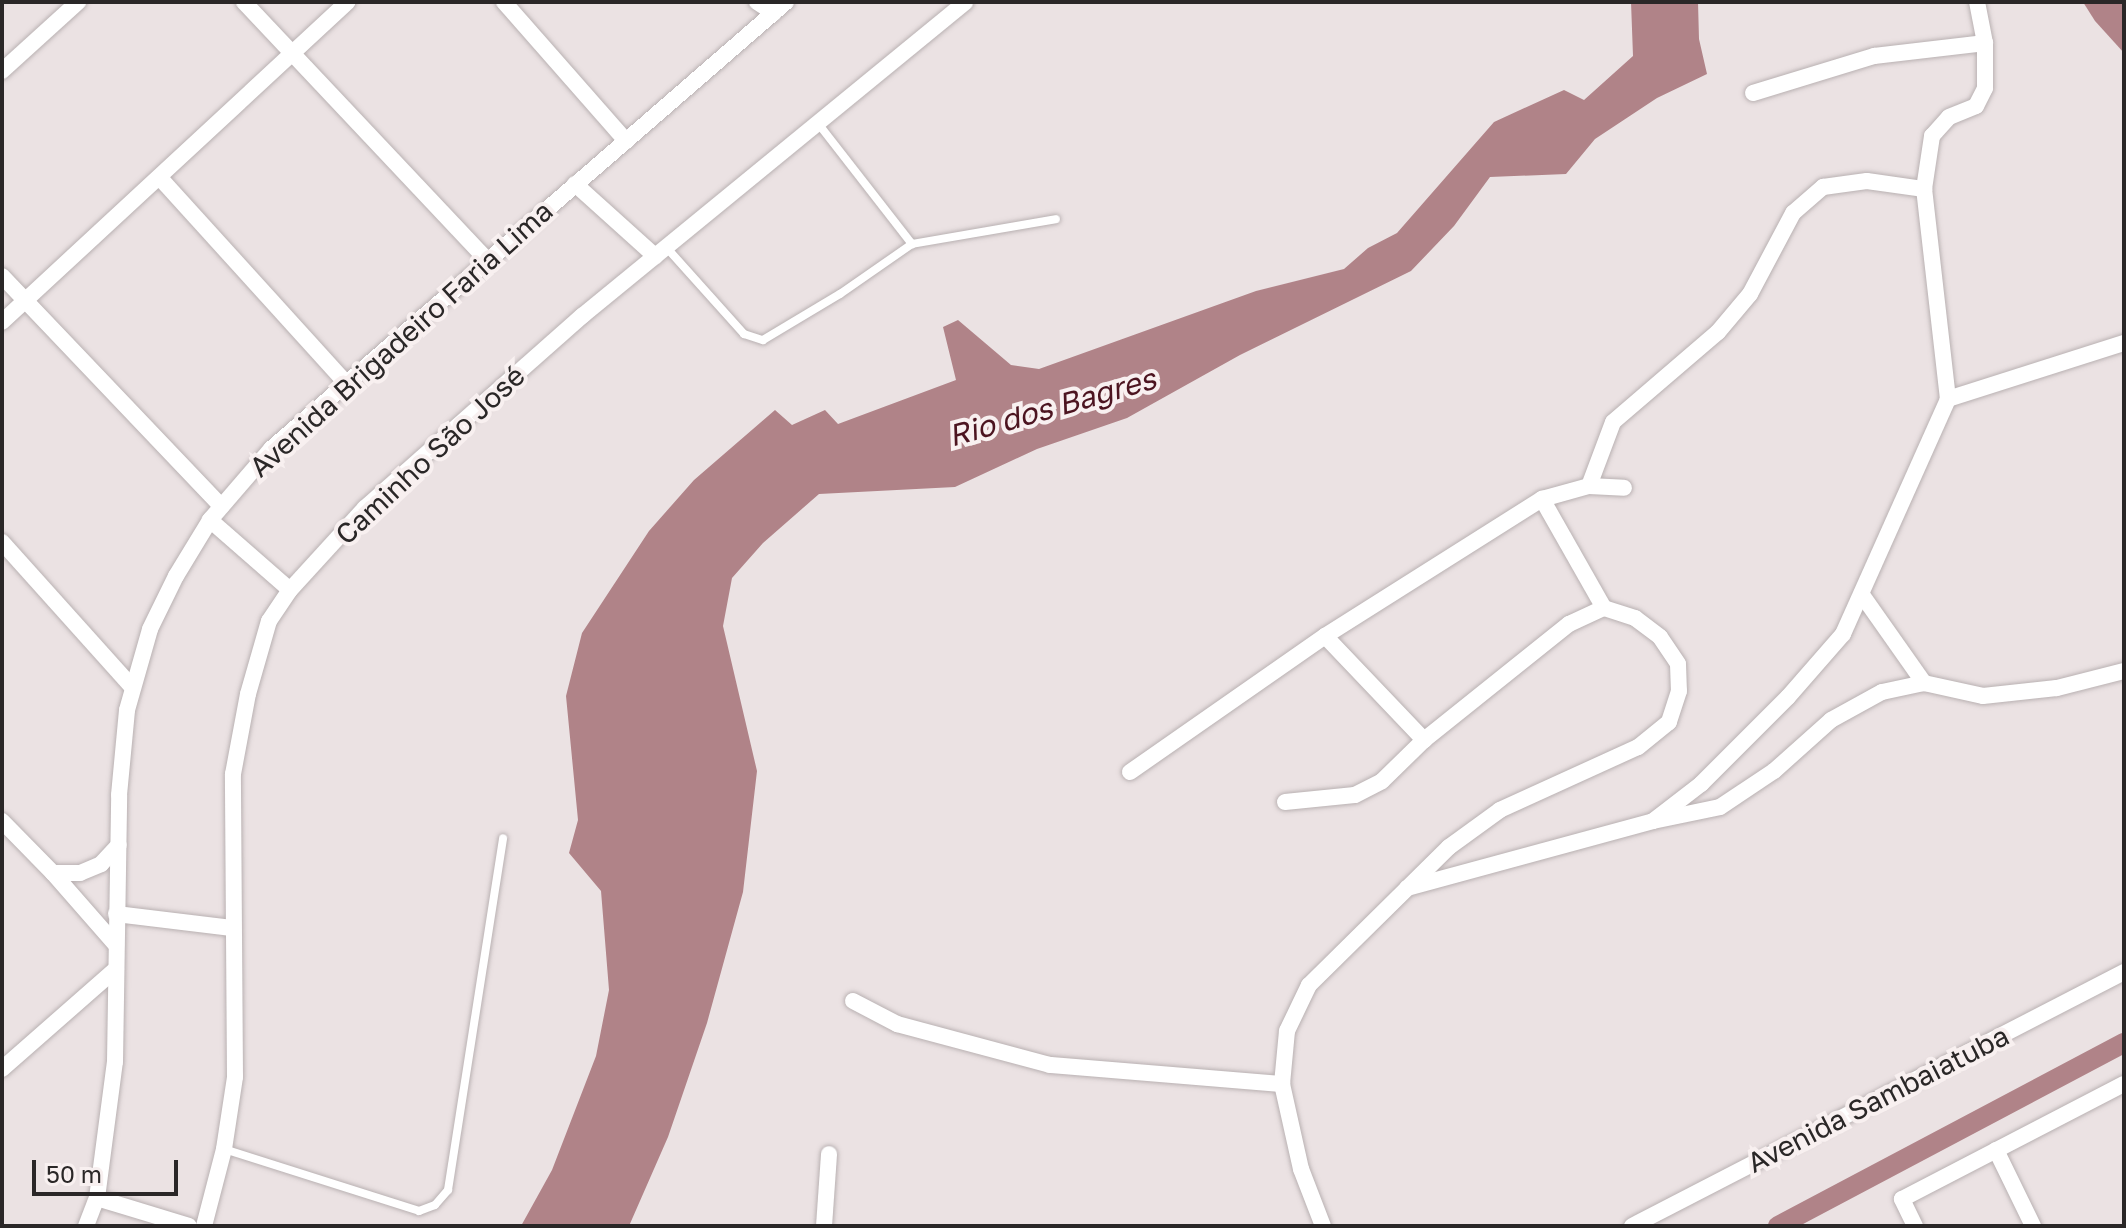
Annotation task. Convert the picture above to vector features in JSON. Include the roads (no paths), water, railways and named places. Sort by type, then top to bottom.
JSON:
[{"type":"street","points":[[2,71],[78,2]]},
{"type":"street","points":[[244,2],[488,261]]},
{"type":"street","points":[[2,322],[161,179],[348,2]]},
{"type":"street","points":[[504,2],[626,141]]},
{"type":"street","points":[[757,2],[780,7]]},
{"type":"street","name":"Caminho São José","points":[[204,1226],[224,1149],[235,1077],[233,774],[248,694],[269,621],[290,590],[365,508],[660,251],[965,2]]},
{"type":"street","points":[[1653,821],[1701,784],[1788,697],[1843,634],[1948,399],[1924,189],[1932,136],[1949,117],[1976,106],[1985,88],[1985,43],[1977,2]]},
{"type":"street","name":"Avenida Brigadeiro Faria Lima","points":[[86,1226],[97,1198],[115,1062],[116,914],[123,744],[132,687],[150,629],[210,520],[271,449],[780,7]]},
{"type":"street","points":[[1753,93],[1874,56],[1985,43]]},
{"type":"street","points":[[161,179],[346,383]]},
{"type":"street","points":[[1589,486],[1613,422],[1718,332],[1750,294],[1793,213],[1823,187],[1867,181],[1924,189]]},
{"type":"street","points":[[575,184],[660,251]]},
{"type":"street","points":[[2,276],[221,506]]},
{"type":"street","points":[[1948,399],[2124,343]]},
{"type":"street","points":[[1130,772],[1325,636],[1542,499],[1589,486],[1624,488]]},
{"type":"street","points":[[1542,499],[1604,608]]},
{"type":"street","points":[[210,520],[290,590]]},
{"type":"street","points":[[2,542],[132,687]]},
{"type":"street","points":[[1862,595],[1924,683]]},
{"type":"street","points":[[1285,802],[1355,795],[1382,781],[1424,740],[1569,624],[1604,608],[1635,618],[1660,637],[1678,664],[1679,691],[1669,722],[1638,747],[1500,810],[1449,847],[1309,985],[1287,1031],[1282,1084],[1301,1169],[1323,1226]]},
{"type":"street","points":[[1325,636],[1424,740]]},
{"type":"street","points":[[1405,888],[1653,821],[1720,807],[1774,771],[1831,720],[1882,692],[1924,683],[1983,696],[2057,688],[2124,671]]},
{"type":"street","points":[[2,821],[116,945]]},
{"type":"street","points":[[53,873],[80,873],[101,864],[119,845]]},
{"type":"street","points":[[116,914],[232,928]]},
{"type":"street","points":[[2,1069],[116,969]]},
{"type":"street","name":"Avenida Sambaiatuba","points":[[1632,1226],[2124,972]]},
{"type":"street","points":[[853,1001],[897,1024],[1050,1065],[1282,1084]]},
{"type":"street","points":[[1915,1226],[1902,1199],[2124,1084]]},
{"type":"street","points":[[1996,1150],[2033,1226]]},
{"type":"street","points":[[824,1226],[829,1154]]},
{"type":"street","points":[[97,1198],[189,1226]]},
{"type":"lane","points":[[816,121],[912,244]]},
{"type":"lane","points":[[660,251],[744,334],[763,340],[912,244],[1056,219]]},
{"type":"lane","points":[[224,1149],[419,1211],[435,1205],[448,1190],[503,838]]},
{"type":"water","name":"Rio dos Bagres","points":[[1631,2],[1698,2],[1699,39],[1707,74],[1657,98],[1595,139],[1566,174],[1490,177],[1454,226],[1411,271],[1240,355],[1127,418],[1037,449],[955,487],[819,494],[763,543],[732,578],[723,626],[757,771],[743,892],[707,1023],[668,1137],[629,1226],[521,1226],[552,1170],[596,1056],[609,990],[601,891],[569,853],[578,820],[566,696],[582,633],[649,531],[694,480],[775,410],[792,425],[825,410],[838,424],[956,380],[943,327],[958,320],[1011,365],[1039,369],[1256,291],[1344,269],[1368,248],[1397,233],[1494,122],[1564,90],[1584,100],[1633,56]]},
{"type":"water","points":[[2083,2],[2124,2],[2124,53],[2095,21]]},
{"type":"waterway","points":[[1778,1226],[2124,1043]]}]
